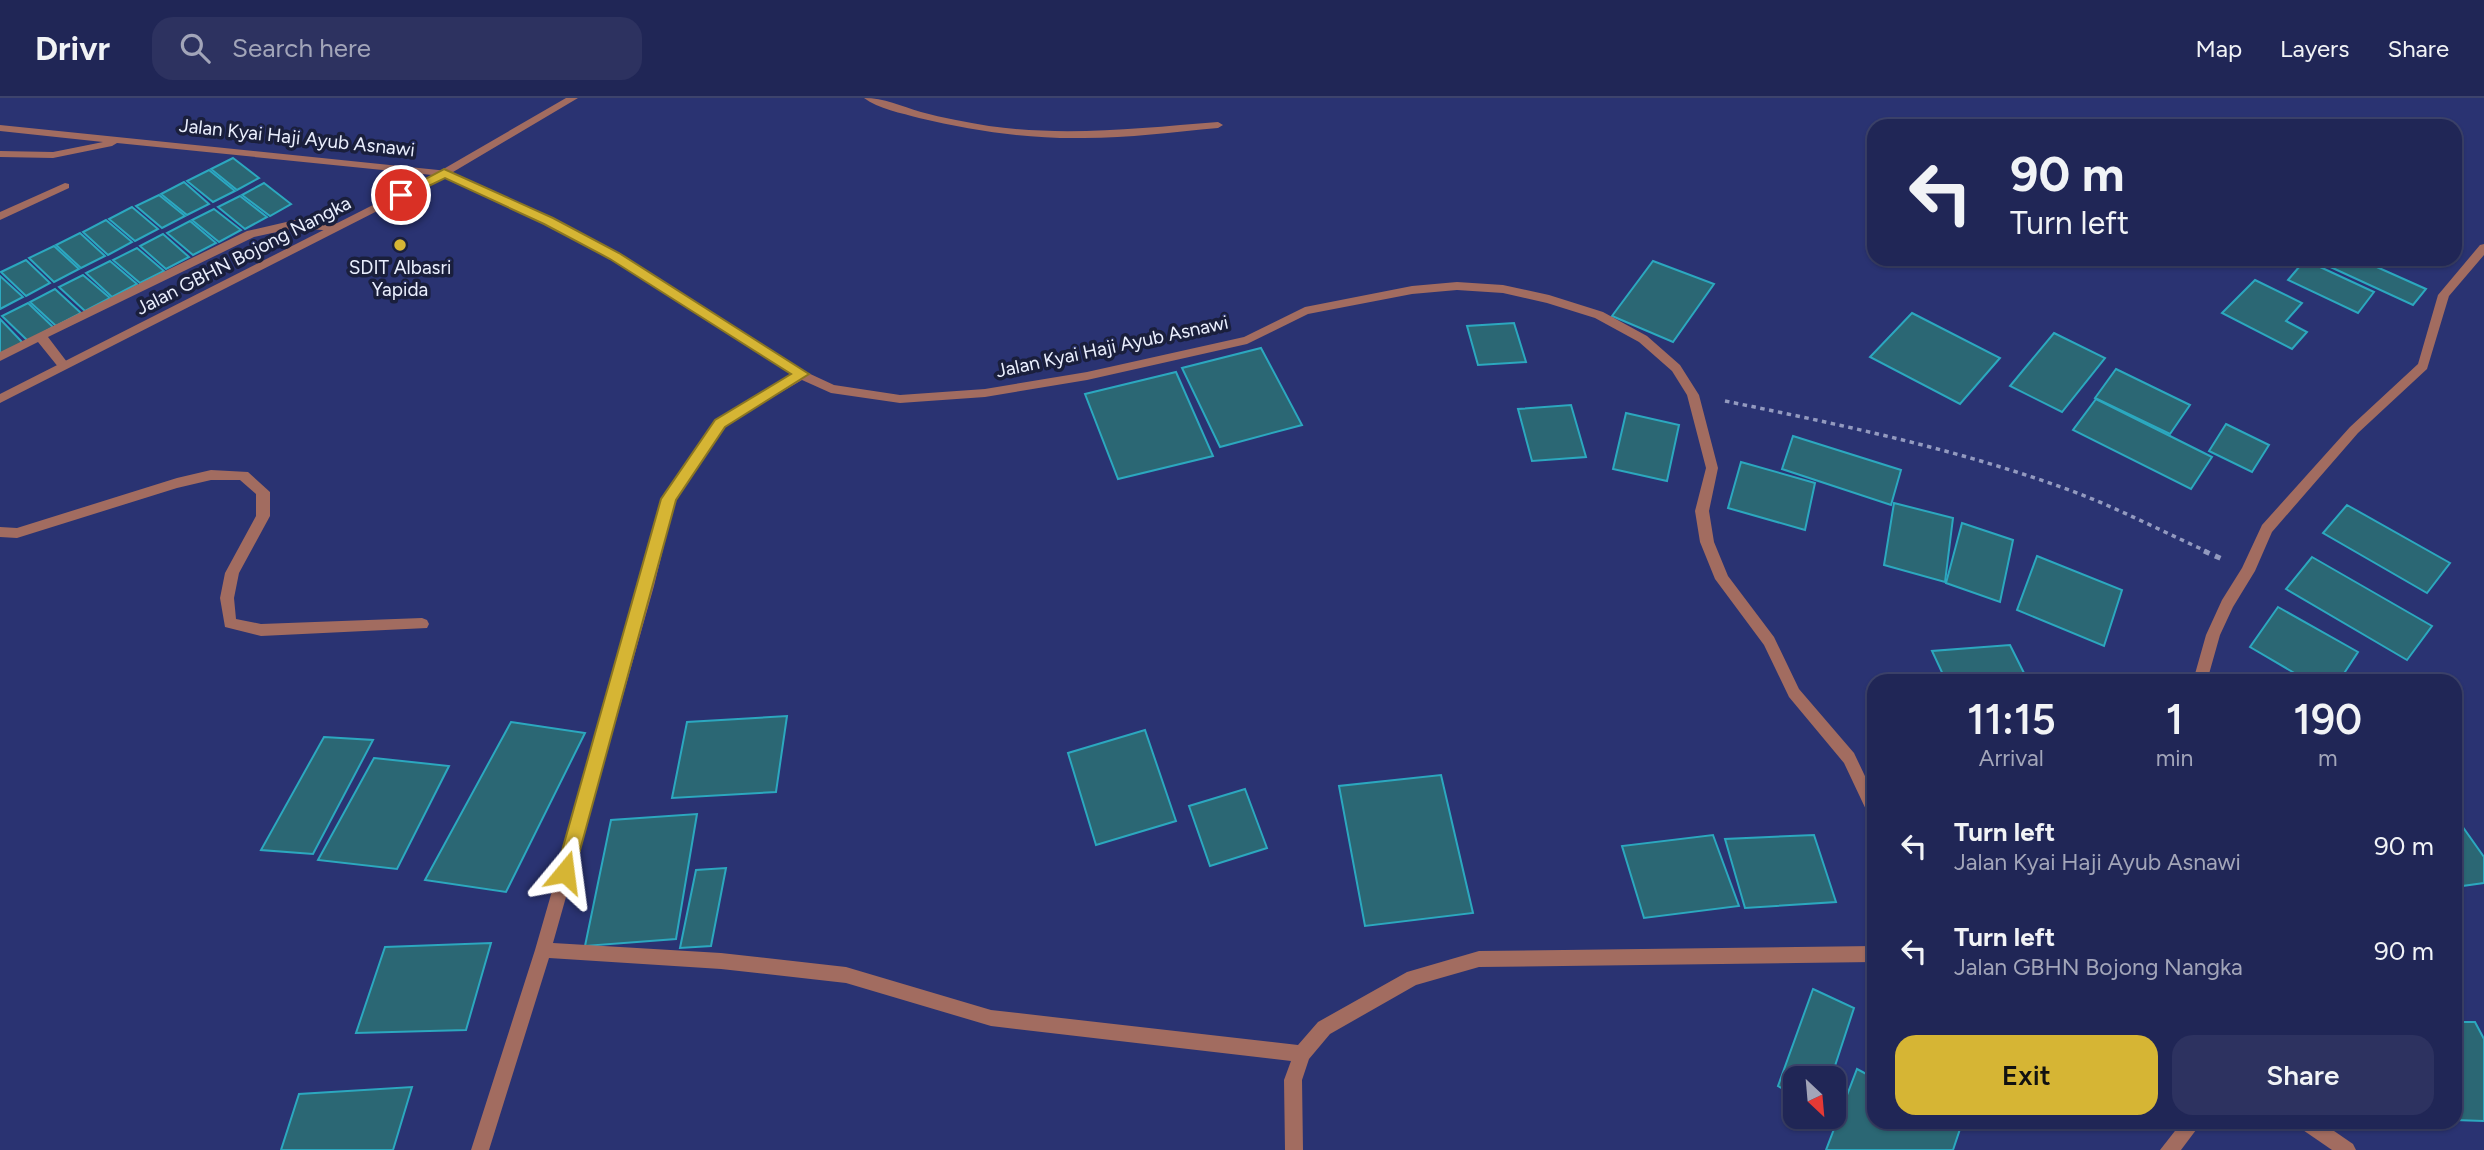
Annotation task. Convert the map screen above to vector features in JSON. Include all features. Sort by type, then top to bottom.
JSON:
[{"type":"street","name":"Jalan GBHN Bojong Nangka","points":[[0,399],[444,173],[573,98]]},
{"type":"street","points":[[869,98],[905,112],[979,129],[1052,135],[1218,125]]},
{"type":"street","name":"Jalan Kyai Haji Ayub Asnawi","points":[[0,128],[444,173],[548,221],[614,256],[802,374],[831,389],[857,394],[900,399],[985,393],[1087,376],[1247,340],[1305,312],[1412,290],[1457,285],[1503,289],[1549,299],[1599,315],[1643,339],[1676,368],[1693,395],[1712,468],[1702,511],[1707,542],[1722,579],[1769,641],[1794,693],[1849,758],[1867,796]]},
{"type":"street","points":[[0,154],[53,155],[120,141]]},
{"type":"street","points":[[0,216],[65,187]]},
{"type":"street","points":[[0,357],[251,234],[295,224],[336,227]]},
{"type":"street","points":[[2202,674],[2213,635],[2227,604],[2248,571],[2267,529],[2354,430],[2423,366],[2444,295],[2484,248]]},
{"type":"street","points":[[40,336],[63,365]]},
{"type":"street","points":[[480,1150],[543,950],[669,499],[720,423],[802,374]]},
{"type":"street","points":[[0,532],[17,533],[211,475],[243,475],[263,492],[262,516],[232,573],[227,598],[230,623],[261,630],[422,624]]},
{"type":"street","points":[[543,950],[721,961],[846,975],[991,1018],[1302,1054]]},
{"type":"street","points":[[1294,1150],[1293,1080],[1302,1054],[1324,1028],[1413,978],[1479,959],[1867,954]]},
{"type":"street","points":[[2169,1150],[2187,1129]]},
{"type":"street","points":[[2316,1129],[2347,1150]]},
{"type":"path","points":[[1693,395],[1814,419],[1961,455],[2063,488],[2248,571]]},
{"type":"building","points":[[233,158],[259,178],[237,190],[211,169]]},
{"type":"building","points":[[209,170],[235,191],[213,202],[187,181]]},
{"type":"building","points":[[184,182],[209,204],[187,215],[161,194]]},
{"type":"building","points":[[264,183],[291,204],[270,216],[242,195]]},
{"type":"building","points":[[159,195],[185,216],[162,228],[136,206]]},
{"type":"building","points":[[240,196],[267,217],[245,229],[218,207]]},
{"type":"building","points":[[132,207],[158,229],[135,241],[109,219]]},
{"type":"building","points":[[214,209],[241,230],[219,242],[192,220]]},
{"type":"building","points":[[106,220],[132,242],[108,255],[83,232]]},
{"type":"building","points":[[190,221],[216,243],[193,255],[167,233]]},
{"type":"building","points":[[80,233],[105,256],[81,268],[56,245]]},
{"type":"building","points":[[163,234],[189,257],[166,269],[140,246]]},
{"type":"building","points":[[54,246],[79,269],[54,282],[29,258]]},
{"type":"building","points":[[137,248],[164,271],[140,283],[113,260]]},
{"type":"building","points":[[26,260],[50,283],[26,296],[1,272]]},
{"type":"building","points":[[110,261],[137,284],[112,297],[86,273]]},
{"type":"building","points":[[1653,261],[1714,284],[1673,342],[1612,316]]},
{"type":"building","points":[[2300,266],[2318,266],[2374,292],[2358,313],[2288,280]]},
{"type":"building","points":[[2328,266],[2374,266],[2426,289],[2413,305]]},
{"type":"building","points":[[83,275],[110,298],[85,311],[59,287]]},
{"type":"building","points":[[0,276],[23,297],[0,309]]},
{"type":"building","points":[[2255,280],[2302,303],[2286,321],[2307,332],[2292,349],[2222,313]]},
{"type":"building","points":[[55,289],[81,313],[56,326],[30,302]]},
{"type":"building","points":[[28,303],[53,327],[28,341],[2,316]]},
{"type":"building","points":[[1912,313],[2000,358],[1960,404],[1870,357]]},
{"type":"building","points":[[0,319],[23,343],[0,355]]},
{"type":"building","points":[[1514,323],[1526,362],[1478,365],[1467,326]]},
{"type":"building","points":[[2054,333],[2105,358],[2062,412],[2010,386]]},
{"type":"building","points":[[1261,348],[1302,425],[1220,447],[1182,368]]},
{"type":"building","points":[[2116,369],[2190,405],[2170,434],[2095,398]]},
{"type":"building","points":[[1176,372],[1213,456],[1118,479],[1085,394]]},
{"type":"building","points":[[2096,399],[2212,457],[2191,489],[2073,430]]},
{"type":"building","points":[[1571,405],[1586,457],[1532,461],[1518,409]]},
{"type":"building","points":[[1626,413],[1679,425],[1667,481],[1613,469]]},
{"type":"building","points":[[2226,424],[2269,445],[2252,472],[2209,451]]},
{"type":"building","points":[[1793,436],[1901,470],[1891,505],[1782,469]]},
{"type":"building","points":[[1741,462],[1815,483],[1805,530],[1728,508]]},
{"type":"building","points":[[1894,503],[1953,518],[1945,582],[1884,565]]},
{"type":"building","points":[[2347,505],[2450,563],[2427,593],[2323,533]]},
{"type":"building","points":[[1962,523],[2013,540],[2000,602],[1946,583]]},
{"type":"building","points":[[2037,556],[2122,590],[2104,646],[2017,610]]},
{"type":"building","points":[[2312,557],[2432,626],[2407,660],[2286,589]]},
{"type":"building","points":[[2278,607],[2358,652],[2344,674],[2296,674],[2250,647]]},
{"type":"building","points":[[2010,645],[2024,674],[1943,674],[1932,651]]},
{"type":"building","points":[[787,716],[776,792],[672,798],[687,722]]},
{"type":"building","points":[[511,722],[585,733],[506,892],[425,880]]},
{"type":"building","points":[[1145,730],[1176,821],[1096,845],[1068,753]]},
{"type":"building","points":[[324,737],[373,740],[313,854],[261,850]]},
{"type":"building","points":[[374,758],[449,766],[397,869],[318,860]]},
{"type":"building","points":[[1441,775],[1473,913],[1365,926],[1339,786]]},
{"type":"building","points":[[1245,789],[1267,848],[1210,866],[1189,806]]},
{"type":"building","points":[[697,814],[676,939],[585,946],[611,820]]},
{"type":"building","points":[[2462,826],[2484,857],[2484,883],[2462,886]]},
{"type":"building","points":[[1713,835],[1739,906],[1644,918],[1622,846]]},
{"type":"building","points":[[1814,835],[1836,902],[1745,908],[1725,839]]},
{"type":"building","points":[[726,868],[711,946],[680,948],[696,870]]},
{"type":"building","points":[[491,943],[466,1030],[356,1033],[385,947]]},
{"type":"building","points":[[1813,989],[1854,1008],[1835,1066],[1785,1066]]},
{"type":"building","points":[[2462,1022],[2475,1022],[2484,1039],[2484,1121],[2462,1120]]},
{"type":"building","points":[[1857,1069],[1867,1074],[1867,1129],[1960,1129],[1953,1150],[1826,1150],[1834,1129],[1846,1129],[1846,1098]]},
{"type":"building","points":[[1783,1072],[1783,1089],[1778,1086]]},
{"type":"building","points":[[412,1087],[393,1150],[281,1150],[299,1094]]},
{"type":"place","name":"SDIT Albasri Yapida","points":[[400,245]]},
{"type":"route","points":[[401,195],[444,173],[548,221],[614,256],[802,374],[720,423],[669,499],[647,586],[565,872]]}]
